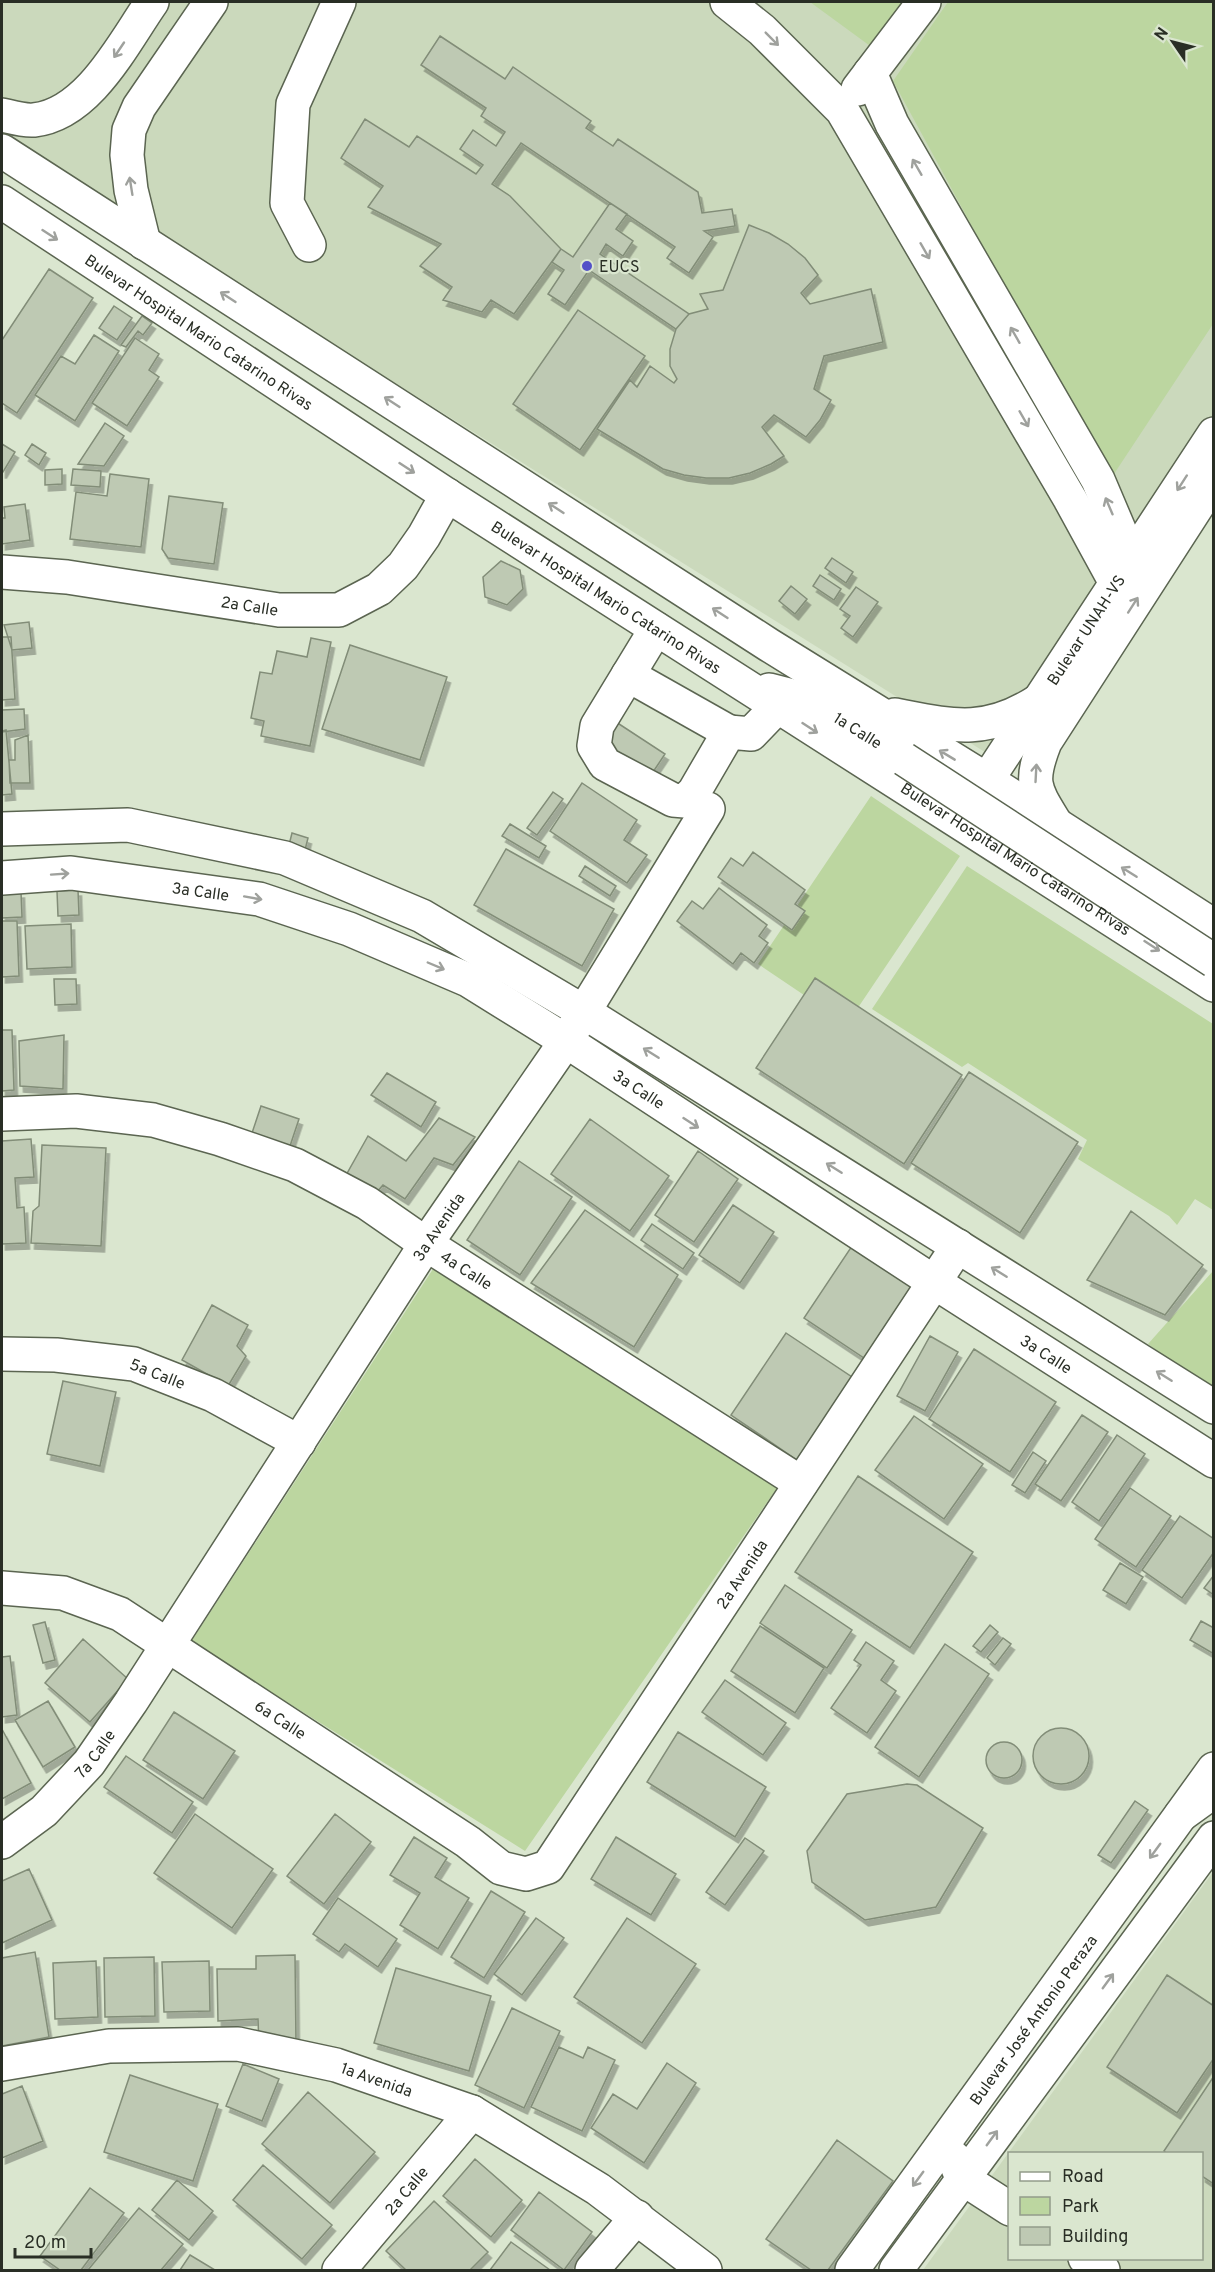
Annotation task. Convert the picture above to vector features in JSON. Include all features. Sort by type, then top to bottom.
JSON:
[{"type":"street","points":[[2,115],[33,120],[54,114],[78,102],[98,79],[152,2]]},
{"type":"street","points":[[144,243],[131,190],[127,155],[129,130],[139,107],[211,2]]},
{"type":"street","points":[[309,245],[287,203],[293,104],[339,2]]},
{"type":"street","points":[[727,2],[762,30],[842,110],[1053,469],[1124,571]]},
{"type":"street","points":[[842,110],[924,2]]},
{"type":"street","points":[[870,73],[892,124],[1098,480],[1124,571]]},
{"type":"street","points":[[2,151],[769,645],[987,780],[1214,926]]},
{"type":"street","name":"Bulevar Hospital Mario Catarino Rivas","points":[[2,202],[447,495],[1214,985]]},
{"type":"street","name":"Bulevar UNAH-VS","points":[[978,835],[987,780],[1214,434]]},
{"type":"street","points":[[1053,469],[1081,451]]},
{"type":"street","name":"Bulevar UNAH-VS","points":[[1057,826],[1037,792],[1036,765],[1045,742],[1214,480]]},
{"type":"street","name":"2a Calle","points":[[2,572],[67,577],[279,610],[339,610],[380,589],[403,566],[424,536],[447,495]]},
{"type":"street","points":[[656,630],[597,726],[594,746],[605,764],[673,800],[685,801],[694,792],[729,732]]},
{"type":"street","points":[[769,645],[812,701]]},
{"type":"street","points":[[628,675],[729,732],[751,734],[777,707]]},
{"type":"street","points":[[744,684],[812,701]]},
{"type":"street","points":[[874,711],[946,725],[976,725],[1002,720],[1021,712],[1039,700]]},
{"type":"street","name":"1a Calle","points":[[812,701],[904,759]]},
{"type":"street","name":"Bulevar Hospital Mario Catarino Rivas","points":[[904,759],[1214,961]]},
{"type":"street","name":"3a Avenida","points":[[169,1646],[426,1244],[566,1041],[708,809]]},
{"type":"street","points":[[2,829],[128,825],[285,858],[422,916],[584,1012],[1214,1407]]},
{"type":"street","name":"3a Calle","points":[[2,878],[71,873],[259,899],[349,929],[468,980],[566,1041],[934,1282],[1214,1461]]},
{"type":"street","name":"4a Calle","points":[[2,1114],[76,1111],[153,1119],[220,1139],[305,1171],[367,1203],[426,1244],[801,1483]]},
{"type":"street","name":"2a Avenida","points":[[548,1867],[958,1246]]},
{"type":"street","name":"5a Calle","points":[[2,1354],[56,1355],[134,1364],[213,1395],[299,1442]]},
{"type":"street","name":"6a Calle","points":[[2,1588],[63,1593],[120,1614],[468,1842],[501,1868],[526,1874],[548,1867]]},
{"type":"street","name":"7a Calle","points":[[2,1842],[45,1811],[89,1762],[169,1646]]},
{"type":"street","name":"Bulevar José Antonio Peraza","points":[[852,2271],[1214,1769]]},
{"type":"street","points":[[1181,1815],[1214,1791]]},
{"type":"street","points":[[1012,2152],[1214,1838]]},
{"type":"street","points":[[986,2193],[954,2157],[959,2138],[987,2095],[1018,2039]]},
{"type":"street","name":"1a Avenida","points":[[2,2064],[109,2046],[238,2044],[336,2065],[472,2112],[598,2189],[705,2271]]},
{"type":"street","name":"2a Calle","points":[[339,2271],[472,2112]]},
{"type":"street","points":[[896,2271],[986,2193],[1008,2159]]},
{"type":"street","points":[[592,2271],[637,2217]]},
{"type":"street","points":[[1086,2260],[1103,2271]]},
{"type":"shaded area","points":[[2,2],[1213,2],[1213,415],[988,754],[2,137]]},
{"type":"shaded area","points":[[1213,1872],[1213,2270],[923,2270],[1008,2153],[1008,2260],[1203,2260],[1203,2152],[1009,2152]]},
{"type":"green space","points":[[810,2],[913,2],[877,51]]},
{"type":"green space","points":[[948,2],[1213,2],[1213,324],[1110,480],[893,81]]},
{"type":"green space","points":[[871,796],[960,856],[847,1024],[758,964]]},
{"type":"green space","points":[[967,866],[1213,1024],[1213,1210],[1195,1199],[1177,1225],[1169,1216],[1078,1159],[1087,1140],[968,1063],[962,1067],[872,1009]]},
{"type":"green space","points":[[433,1269],[777,1488],[525,1851],[191,1642]]},
{"type":"green space","points":[[1213,1271],[1213,1390],[1173,1364],[1148,1344]]},
{"type":"building","points":[[440,36],[505,79],[513,67],[591,121],[586,128],[613,146],[618,139],[698,192],[702,213],[732,209],[735,226],[704,231],[713,237],[689,273],[667,258],[675,247],[521,143],[492,184],[510,196],[561,249],[514,314],[491,300],[482,312],[443,300],[452,287],[420,266],[441,244],[368,207],[383,186],[341,158],[365,119],[409,147],[417,136],[476,174],[483,165],[460,149],[473,130],[496,146],[505,132],[481,116],[486,108],[421,65]]},
{"type":"building","name":"EUCS","points":[[610,203],[627,214],[616,229],[633,241],[623,256],[606,244],[600,254],[689,314],[676,329],[589,270],[565,305],[548,294],[564,270],[552,262],[561,249],[573,257]]},
{"type":"building","points":[[749,225],[788,244],[805,258],[818,275],[801,293],[810,304],[871,289],[883,342],[824,356],[814,389],[831,400],[820,420],[806,437],[774,415],[762,427],[784,456],[771,464],[750,473],[729,478],[684,475],[663,469],[597,429],[630,380],[637,387],[650,366],[674,383],[677,379],[670,366],[670,349],[676,329],[689,314],[708,309],[700,294],[723,290]]},
{"type":"building","points":[[49,269],[93,298],[17,413],[2,403],[2,340]]},
{"type":"building","points":[[114,306],[132,318],[117,340],[99,328]]},
{"type":"building","points":[[578,310],[645,356],[580,450],[513,404]]},
{"type":"building","points":[[142,316],[152,323],[143,335],[138,331],[126,347],[121,345]]},
{"type":"building","points":[[94,335],[119,351],[75,421],[35,395],[61,356],[75,364]]},
{"type":"building","points":[[135,338],[159,354],[149,370],[159,377],[127,426],[92,403]]},
{"type":"building","points":[[105,423],[124,436],[104,466],[78,464]]},
{"type":"building","points":[[2,444],[15,452],[3,472],[2,472]]},
{"type":"building","points":[[32,444],[46,453],[39,465],[25,455]]},
{"type":"building","points":[[62,469],[62,484],[45,485],[45,470]]},
{"type":"building","points":[[73,469],[101,471],[100,487],[71,485]]},
{"type":"building","points":[[110,474],[149,479],[141,547],[70,539],[76,492],[107,496]]},
{"type":"building","points":[[169,496],[223,503],[214,564],[168,558],[162,549]]},
{"type":"building","points":[[25,504],[30,540],[2,544],[4,507]]},
{"type":"building","points":[[832,558],[853,572],[846,583],[825,568]]},
{"type":"building","points":[[501,561],[520,570],[523,589],[507,605],[485,597],[483,577]]},
{"type":"building","points":[[820,575],[841,589],[834,600],[813,586]]},
{"type":"building","points":[[791,586],[807,599],[795,614],[779,601]]},
{"type":"building","points":[[856,587],[878,602],[853,637],[841,628],[850,616],[840,609]]},
{"type":"building","points":[[29,622],[32,648],[12,650],[4,625]]},
{"type":"building","points":[[2,637],[11,637],[15,699],[2,700]]},
{"type":"building","points":[[311,638],[331,642],[310,746],[261,736],[264,721],[251,718],[260,672],[272,674],[277,651],[307,657]]},
{"type":"building","points":[[350,645],[447,677],[420,760],[322,729]]},
{"type":"building","points":[[24,709],[25,729],[2,732],[2,710]]},
{"type":"building","points":[[616,722],[665,754],[651,775],[598,749]]},
{"type":"building","points":[[6,730],[12,794],[2,795],[2,731]]},
{"type":"building","points":[[28,735],[30,783],[10,783],[9,760],[15,760],[15,740]]},
{"type":"building","points":[[582,783],[637,820],[624,840],[647,855],[627,883],[550,831]]},
{"type":"building","points":[[553,792],[563,799],[537,835],[527,828]]},
{"type":"building","points":[[510,824],[546,846],[539,858],[502,836]]},
{"type":"building","points":[[292,833],[308,838],[305,850],[289,845]]},
{"type":"building","points":[[506,849],[614,909],[582,966],[474,905]]},
{"type":"building","points":[[753,852],[805,890],[795,904],[805,911],[792,930],[718,877],[731,858],[743,866]]},
{"type":"building","points":[[585,866],[616,886],[610,896],[579,876]]},
{"type":"building","points":[[719,888],[767,925],[759,936],[768,943],[754,963],[741,953],[733,964],[677,921],[692,901],[703,909]]},
{"type":"building","points":[[78,890],[79,915],[58,916],[57,891]]},
{"type":"building","points":[[21,892],[22,917],[2,918],[2,893]]},
{"type":"building","points":[[2,921],[17,921],[19,976],[2,977]]},
{"type":"building","points":[[71,924],[72,967],[27,969],[25,926]]},
{"type":"building","points":[[815,978],[962,1075],[904,1164],[756,1068]]},
{"type":"building","points":[[54,979],[76,979],[77,1004],[55,1005]]},
{"type":"building","points":[[2,1030],[12,1030],[14,1090],[2,1091]]},
{"type":"building","points":[[64,1035],[63,1089],[20,1086],[19,1041]]},
{"type":"building","points":[[969,1072],[1078,1142],[1020,1233],[911,1163]]},
{"type":"building","points":[[387,1073],[436,1102],[421,1127],[371,1095]]},
{"type":"building","points":[[261,1106],[299,1119],[290,1146],[252,1133]]},
{"type":"building","points":[[439,1118],[475,1137],[453,1165],[434,1158],[405,1199],[383,1185],[376,1193],[345,1177],[368,1136],[406,1161]]},
{"type":"building","points":[[590,1119],[669,1176],[630,1231],[551,1174]]},
{"type":"building","points":[[31,1139],[34,1177],[15,1178],[17,1208],[24,1207],[26,1243],[2,1244],[2,1141]]},
{"type":"building","points":[[42,1145],[106,1148],[101,1246],[31,1243],[33,1211],[39,1206]]},
{"type":"building","points":[[698,1151],[738,1179],[694,1242],[655,1215]]},
{"type":"building","points":[[519,1161],[572,1197],[520,1275],[467,1240]]},
{"type":"building","points":[[733,1205],[774,1232],[740,1283],[699,1255]]},
{"type":"building","points":[[585,1210],[678,1275],[634,1347],[531,1283]]},
{"type":"building","points":[[1131,1211],[1203,1265],[1165,1315],[1087,1280]]},
{"type":"building","points":[[652,1224],[694,1253],[683,1269],[641,1240]]},
{"type":"building","points":[[856,1240],[916,1280],[864,1358],[804,1318]]},
{"type":"building","points":[[212,1305],[248,1325],[237,1346],[246,1356],[228,1386],[182,1360]]},
{"type":"building","points":[[786,1333],[852,1377],[797,1460],[731,1415]]},
{"type":"building","points":[[930,1336],[958,1352],[925,1411],[897,1396]]},
{"type":"building","points":[[974,1349],[1056,1402],[1010,1472],[929,1419]]},
{"type":"building","points":[[63,1381],[116,1392],[100,1466],[47,1454]]},
{"type":"building","points":[[1082,1415],[1108,1432],[1061,1501],[1035,1484]]},
{"type":"building","points":[[914,1416],[983,1464],[944,1519],[875,1470]]},
{"type":"building","points":[[1117,1435],[1145,1454],[1099,1521],[1072,1502]]},
{"type":"building","points":[[1033,1452],[1046,1461],[1025,1493],[1012,1485]]},
{"type":"building","points":[[858,1476],[973,1552],[910,1648],[795,1572]]},
{"type":"building","points":[[1130,1488],[1171,1516],[1136,1567],[1095,1539]]},
{"type":"building","points":[[1180,1516],[1214,1539],[1214,1552],[1182,1598],[1142,1570]]},
{"type":"building","points":[[1120,1563],[1143,1577],[1126,1604],[1103,1590]]},
{"type":"building","points":[[1214,1575],[1214,1595],[1204,1588]]},
{"type":"building","points":[[785,1585],[852,1630],[827,1668],[760,1623]]},
{"type":"building","points":[[1201,1621],[1212,1627],[1214,1625],[1214,1654],[1190,1640]]},
{"type":"building","points":[[45,1622],[55,1660],[43,1663],[33,1625]]},
{"type":"building","points":[[990,1625],[998,1632],[981,1652],[973,1646]]},
{"type":"building","points":[[760,1626],[824,1668],[795,1713],[731,1671]]},
{"type":"building","points":[[1003,1638],[1011,1644],[995,1665],[987,1658]]},
{"type":"building","points":[[83,1639],[128,1679],[90,1722],[45,1683]]},
{"type":"building","points":[[866,1642],[894,1661],[881,1680],[896,1691],[867,1733],[831,1708],[861,1665],[854,1660]]},
{"type":"building","points":[[945,1644],[989,1674],[919,1777],[875,1747]]},
{"type":"building","points":[[10,1656],[17,1715],[2,1717],[2,1657]]},
{"type":"building","points":[[725,1680],[786,1723],[763,1755],[702,1712]]},
{"type":"building","points":[[48,1701],[75,1747],[43,1767],[15,1720]]},
{"type":"building","points":[[174,1712],[235,1751],[203,1799],[143,1760]]},
{"type":"building","points":[[1061,1728],[1072,1730],[1081,1736],[1087,1745],[1089,1756],[1087,1767],[1081,1776],[1072,1782],[1061,1784],[1050,1782],[1041,1776],[1035,1767],[1033,1756],[1035,1745],[1041,1736],[1050,1730]]},
{"type":"building","points":[[2,1732],[31,1783],[2,1799]]},
{"type":"building","points":[[678,1732],[766,1787],[735,1837],[647,1782]]},
{"type":"building","points":[[1004,1742],[1016,1748],[1022,1760],[1016,1772],[1004,1778],[992,1772],[986,1760],[992,1748]]},
{"type":"building","points":[[126,1756],[193,1802],[172,1833],[104,1787]]},
{"type":"building","points":[[907,1784],[917,1785],[983,1828],[936,1907],[865,1920],[812,1882],[807,1851],[847,1794]]},
{"type":"building","points":[[1135,1801],[1148,1810],[1111,1863],[1098,1855]]},
{"type":"building","points":[[195,1814],[273,1869],[232,1928],[154,1873]]},
{"type":"building","points":[[335,1814],[371,1842],[324,1904],[287,1876]]},
{"type":"building","points":[[414,1837],[447,1858],[435,1877],[469,1898],[438,1949],[400,1925],[420,1893],[390,1875]]},
{"type":"building","points":[[616,1837],[676,1874],[651,1915],[591,1879]]},
{"type":"building","points":[[745,1838],[764,1851],[725,1905],[706,1892]]},
{"type":"building","points":[[29,1869],[52,1920],[2,1943],[2,1881]]},
{"type":"building","points":[[491,1891],[525,1912],[484,1978],[451,1957]]},
{"type":"building","points":[[338,1898],[397,1939],[378,1967],[345,1944],[339,1952],[313,1934]]},
{"type":"building","points":[[536,1918],[564,1938],[522,1995],[494,1974]]},
{"type":"building","points":[[627,1918],[696,1964],[642,2043],[574,1997]]},
{"type":"building","points":[[35,1952],[49,2037],[2,2046],[2,1958]]},
{"type":"building","points":[[295,1955],[296,2045],[259,2046],[258,2019],[218,2021],[217,1969],[256,1969],[256,1956]]},
{"type":"building","points":[[154,1957],[155,2016],[105,2017],[104,1958]]},
{"type":"building","points":[[96,1961],[98,2017],[55,2019],[53,1963]]},
{"type":"building","points":[[209,1961],[210,2011],[164,2012],[162,1962]]},
{"type":"building","points":[[396,1968],[491,1996],[469,2071],[374,2043]]},
{"type":"building","points":[[1167,1975],[1214,2006],[1214,2058],[1177,2113],[1107,2067]]},
{"type":"building","points":[[512,2008],[560,2031],[524,2108],[475,2085]]},
{"type":"building","points":[[559,2047],[583,2058],[588,2047],[615,2060],[582,2131],[531,2107]]},
{"type":"building","points":[[667,2063],[696,2083],[644,2163],[591,2128],[613,2094],[637,2109]]},
{"type":"building","points":[[243,2064],[279,2079],[262,2121],[226,2106]]},
{"type":"building","points":[[130,2075],[218,2104],[193,2181],[104,2152]]},
{"type":"building","points":[[1214,2076],[1214,2184],[1203,2177],[1203,2152],[1164,2151]]},
{"type":"building","points":[[22,2086],[43,2141],[2,2158],[2,2094]]},
{"type":"building","points":[[308,2092],[375,2152],[330,2203],[262,2144]]},
{"type":"building","points":[[837,2140],[893,2181],[828,2270],[811,2270],[766,2239]]},
{"type":"building","points":[[475,2159],[522,2200],[491,2237],[443,2196]]},
{"type":"building","points":[[263,2165],[332,2225],[302,2259],[233,2200]]},
{"type":"building","points":[[177,2180],[213,2211],[189,2240],[152,2210]]},
{"type":"building","points":[[90,2188],[124,2213],[81,2270],[60,2270],[40,2256]]},
{"type":"building","points":[[539,2192],[592,2232],[564,2270],[511,2230]]},
{"type":"building","points":[[434,2201],[488,2252],[470,2270],[406,2270],[386,2251]]},
{"type":"building","points":[[139,2208],[183,2244],[161,2270],[88,2270]]},
{"type":"building","points":[[511,2242],[550,2270],[490,2270]]},
{"type":"building","points":[[190,2255],[215,2270],[180,2270]]},
{"type":"place","name":"EUCS","points":[[587,266]]}]
